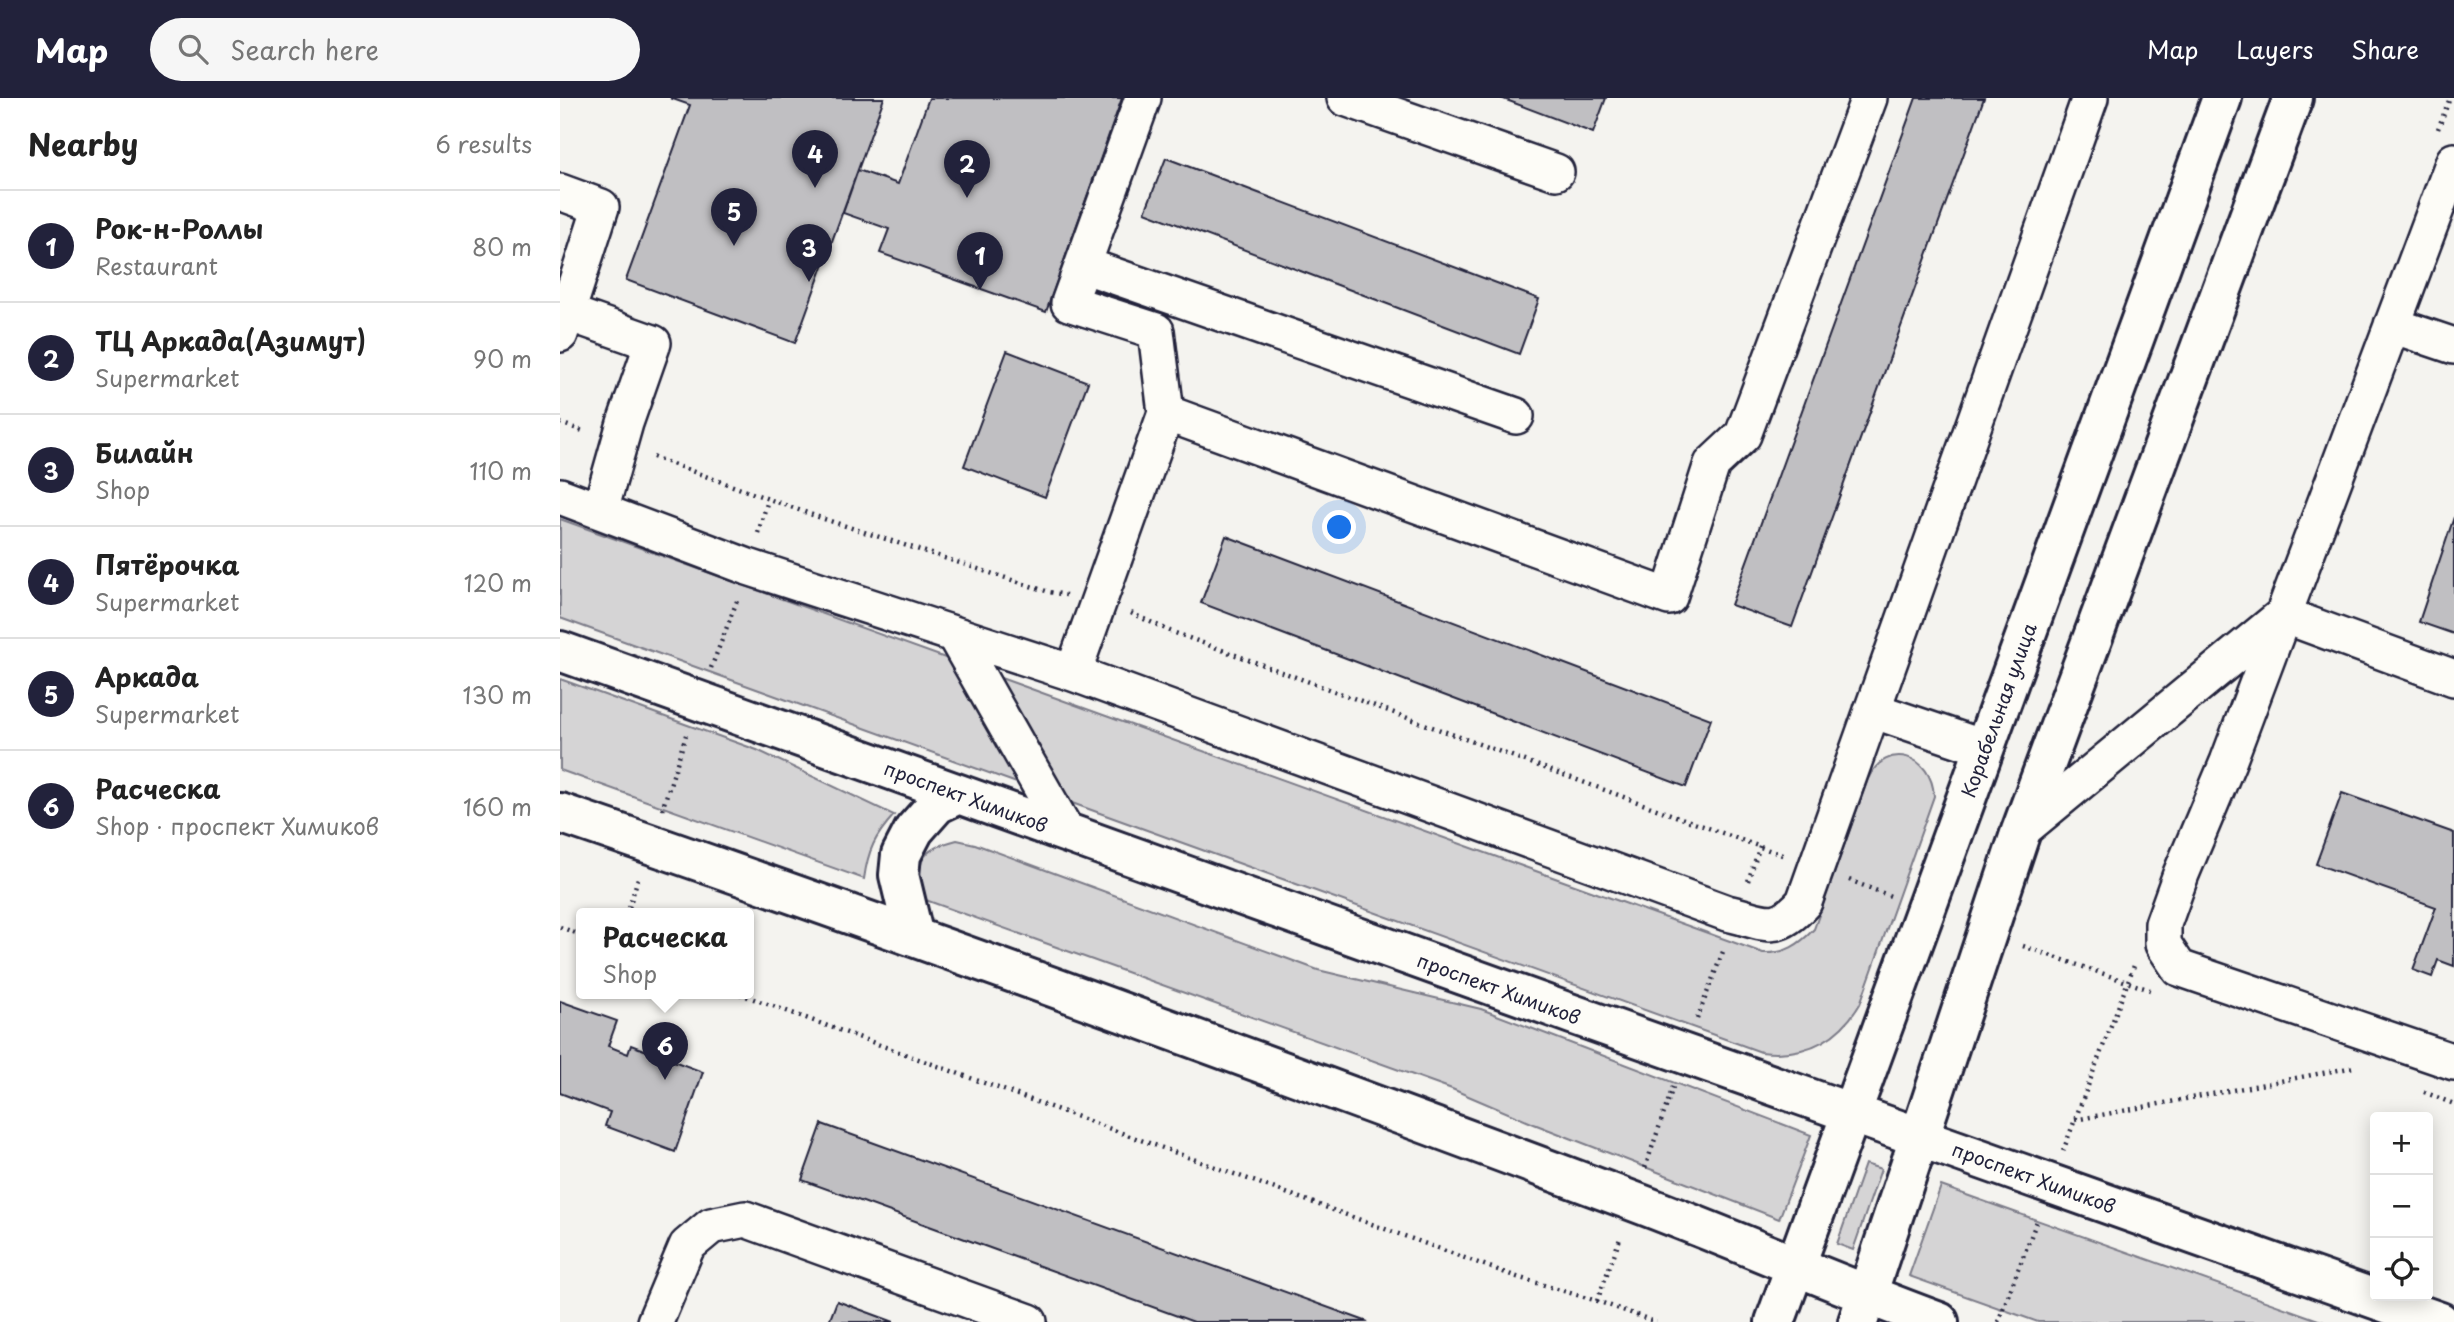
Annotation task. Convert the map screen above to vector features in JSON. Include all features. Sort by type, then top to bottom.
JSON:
[{"type":"main road","name":"Корабельная улица","points":[[1775,1322],[2222,98]]},
{"type":"main road","points":[[1863,1309],[2021,831],[2293,98]]},
{"type":"main road","name":"проспект Химиков","points":[[560,651],[2440,1322]]},
{"type":"main road","points":[[914,937],[899,875],[901,855],[914,830],[937,804],[958,794]]},
{"type":"main road","points":[[560,813],[914,937],[1633,1202],[1796,1266],[1863,1309],[1939,1322]]},
{"type":"lane","points":[[1073,673],[1166,413],[1156,331],[1069,303],[1143,98]]},
{"type":"lane","points":[[1345,98],[1556,172]]},
{"type":"lane","points":[[1166,413],[1669,597],[1712,464],[1743,435],[1869,98]]},
{"type":"lane","points":[[560,496],[748,567],[1073,673],[1752,922],[1772,924],[1790,918],[1804,902],[2090,98]]},
{"type":"lane","points":[[2454,161],[2228,762],[2163,924],[2163,944],[2179,968],[2454,1062]]},
{"type":"lane","points":[[560,192],[601,207],[564,323],[653,343],[600,511]]},
{"type":"lane","points":[[1083,265],[1516,416]]},
{"type":"lane","points":[[2392,325],[2454,346]]},
{"type":"lane","points":[[2021,831],[2283,615]]},
{"type":"lane","points":[[2283,615],[2454,678]]},
{"type":"lane","points":[[954,634],[1067,833]]},
{"type":"lane","points":[[1872,710],[1984,748]]},
{"type":"lane","points":[[655,1322],[687,1247],[712,1226],[746,1219],[1029,1322]]},
{"type":"path","points":[[560,423],[821,518],[1049,592],[1099,599],[1170,631],[1760,846]]},
{"type":"path","points":[[754,999],[1517,1277],[1656,1322]]},
{"type":"path","points":[[2074,1120],[2354,1067]]},
{"type":"shaded area","points":[[560,519],[1763,953],[1778,952],[1791,947],[1814,929],[1868,779],[1876,767],[1886,759],[1896,756],[1917,762],[1931,782],[1934,796],[1860,1004],[1841,1028],[1819,1044],[1792,1052],[1761,1052],[560,618]]},
{"type":"shaded area","points":[[560,679],[757,750],[894,815],[873,844],[864,879],[560,770]]},
{"type":"shaded area","points":[[957,840],[975,844],[1318,970],[1481,1009],[1811,1135],[1779,1219],[1534,1124],[1452,1089],[920,898],[919,875],[923,859],[934,848]]},
{"type":"shaded area","points":[[1865,1164],[1881,1169],[1853,1250],[1837,1244]]},
{"type":"shaded area","points":[[1941,1186],[2324,1322],[2038,1322],[1909,1276]]},
{"type":"building","points":[[670,98],[884,98],[795,343],[626,280],[690,105]]},
{"type":"building","points":[[929,98],[1122,98],[1046,312],[880,253],[889,229],[843,213],[858,170],[898,184]]},
{"type":"building","points":[[1501,98],[1606,98],[1593,133]]},
{"type":"building","points":[[1916,98],[1984,98],[1792,627],[1731,605]]},
{"type":"building","points":[[1166,158],[1539,299],[1519,354],[1145,212]]},
{"type":"building","points":[[1007,351],[1088,382],[1045,497],[964,466]]},
{"type":"building","points":[[2454,517],[2454,634],[2419,622]]},
{"type":"building","points":[[1226,536],[1711,719],[1686,787],[1201,603]]},
{"type":"building","points":[[2342,793],[2454,833],[2454,966],[2438,960],[2432,977],[2413,970],[2436,907],[2316,864]]},
{"type":"building","points":[[560,1001],[617,1021],[608,1046],[628,1054],[631,1045],[703,1072],[675,1152],[605,1126],[610,1112],[560,1093]]},
{"type":"building","points":[[822,1124],[1368,1322],[1194,1322],[802,1180]]},
{"type":"building","points":[[837,1301],[894,1322],[829,1322]]},
{"type":"place","name":"Пятёрочка","points":[[815,188]]},
{"type":"place","name":"ТЦ Аркада(Азимут)","points":[[967,198]]},
{"type":"place","name":"Аркада","points":[[734,246]]},
{"type":"place","name":"Билайн","points":[[809,282]]},
{"type":"place","name":"Рок-н-Роллы","points":[[980,290]]},
{"type":"place","name":"Расческа","points":[[665,1080]]}]
